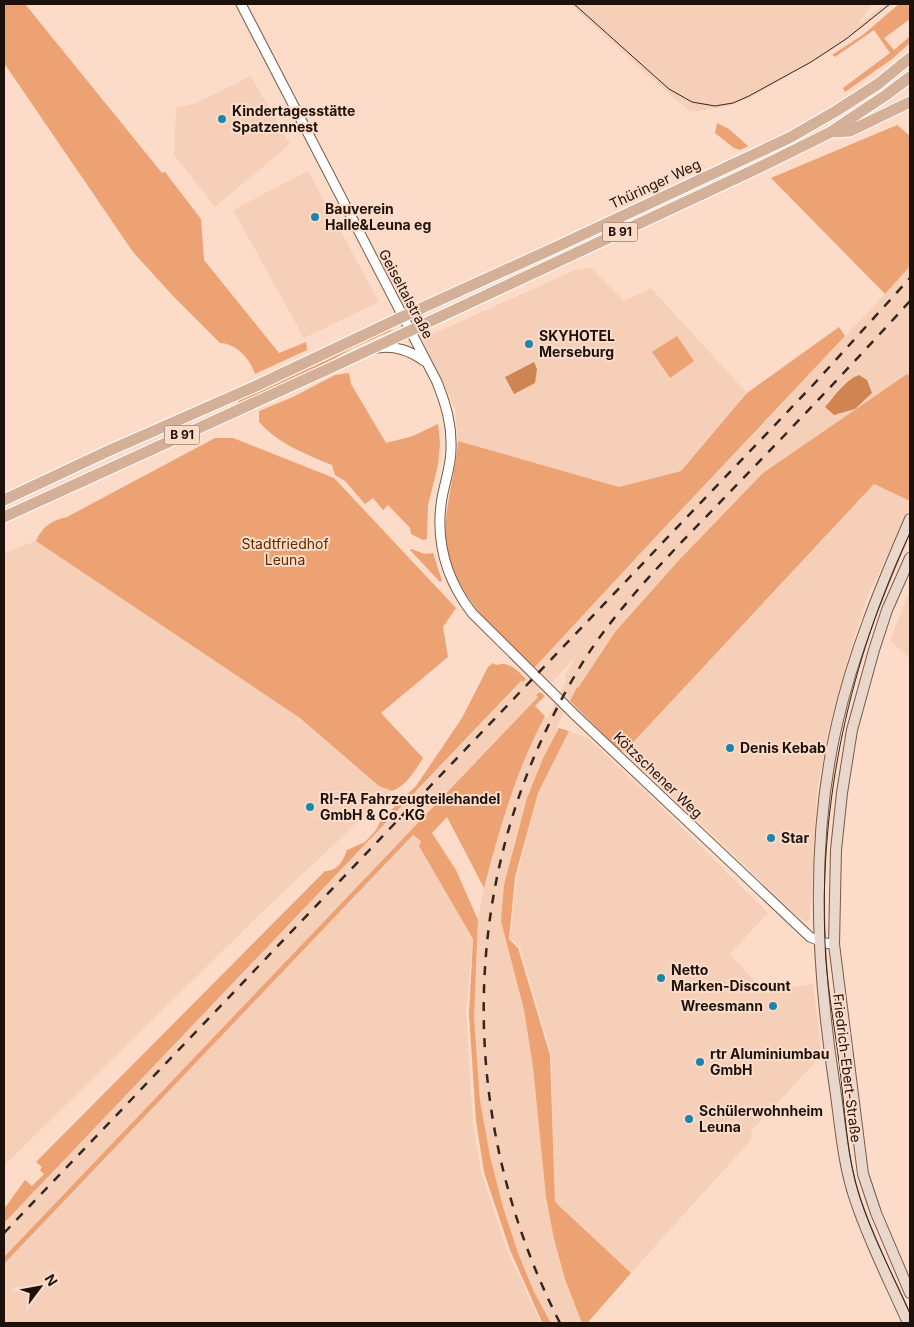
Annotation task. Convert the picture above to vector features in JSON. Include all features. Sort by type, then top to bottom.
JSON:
[{"type":"main road","name":"Thüringer Weg","points":[[402,317],[789,138],[878,84],[910,58]]},
{"type":"main road","name":"Thüringer Weg","points":[[410,331],[830,133],[910,77]]},
{"type":"main road","points":[[830,133],[850,131],[910,102]]},
{"type":"main road","name":"B 91","points":[[4,500],[106,452],[256,386],[402,317]]},
{"type":"main road","name":"B 91","points":[[4,517],[410,331]]},
{"type":"main road","name":"Friedrich-Ebert-Straße","points":[[908,1323],[863,1221],[848,1178],[828,1041],[819,941],[820,851],[826,784],[837,725],[846,687],[873,606],[910,519]]},
{"type":"main road","name":"Friedrich-Ebert-Straße","points":[[910,558],[887,610],[852,730],[842,793],[836,850],[834,944],[863,1174],[876,1213],[910,1293]]},
{"type":"street","name":"Geiseltalstraße","points":[[241,4],[437,382],[448,412],[450,433],[450,466],[440,513],[442,548],[450,577],[463,601],[472,612]]},
{"type":"street","points":[[370,349],[386,346],[400,349],[418,356],[428,365]]},
{"type":"street","name":"Kötzschener Weg","points":[[472,612],[575,715],[810,937],[834,944]]},
{"type":"shaded area","points":[[570,4],[872,4],[858,25],[885,4],[891,4],[829,52],[750,98],[726,107],[691,112]]},
{"type":"shaded area","points":[[251,76],[290,144],[215,207],[174,155],[176,108],[196,103]]},
{"type":"shaded area","points":[[308,171],[379,302],[304,338],[233,210]]},
{"type":"shaded area","points":[[910,266],[910,376],[907,374],[763,473],[680,559],[615,632],[577,687],[557,726],[559,728],[544,756],[527,798],[513,848],[501,921],[524,1010],[533,1067],[546,1197],[554,1239],[565,1279],[582,1323],[551,1323],[535,1294],[518,1253],[503,1207],[490,1156],[480,1100],[474,1018],[478,920],[484,888],[510,793],[528,749],[567,680],[564,677],[576,657],[551,683],[549,682],[536,695],[538,697],[4,1257],[4,1223],[522,681],[524,682],[534,668],[648,545]]},
{"type":"shaded area","points":[[590,267],[624,301],[651,288],[747,393],[681,471],[619,487],[458,441],[455,409],[422,339],[575,270]]},
{"type":"shaded area","points":[[534,362],[537,369],[535,383],[514,394],[505,377]]},
{"type":"shaded area","points":[[859,375],[867,380],[872,393],[855,409],[834,415],[825,407],[845,384]]},
{"type":"shaded area","points":[[874,484],[910,501],[910,507],[867,598],[828,731],[817,791],[810,918],[806,922],[795,914],[625,751]]},
{"type":"shaded area","points":[[36,541],[300,718],[379,786],[391,791],[256,918],[4,1166],[4,553]]},
{"type":"shaded area","points":[[910,589],[910,658],[890,641]]},
{"type":"shaded area","points":[[569,731],[588,738],[655,801],[768,913],[730,954],[764,991],[813,984],[822,1055],[752,1130],[750,1141],[631,1273],[555,1202],[551,1052],[520,947],[510,938],[517,877],[538,793]]},
{"type":"shaded area","points":[[413,835],[422,841],[419,846],[473,939],[466,1011],[473,1124],[481,1171],[507,1250],[541,1323],[4,1323],[4,1264]]},
{"type":"green space","points":[[4,4],[25,4],[162,173],[165,172],[201,219],[204,260],[279,353],[306,342],[307,350],[255,374],[250,363],[242,353],[232,346],[220,343],[133,252],[4,63]]},
{"type":"green space","points":[[899,4],[910,4],[910,19],[884,38],[894,50],[910,36],[910,43],[892,59],[845,92],[843,88],[890,53],[874,30],[835,57],[832,55],[864,34]]},
{"type":"green space","points":[[717,123],[729,129],[748,146],[740,150],[734,148],[715,133]]},
{"type":"green space","points":[[897,125],[910,136],[910,266],[885,294],[771,178]]},
{"type":"green space","points":[[839,327],[845,336],[534,668],[485,619],[465,592],[449,558],[446,546],[447,508],[458,441],[619,487],[681,471],[747,393]]},
{"type":"green space","points":[[391,328],[391,331],[353,348],[318,368],[239,405],[238,401]]},
{"type":"green space","points":[[677,336],[694,361],[670,378],[652,352]]},
{"type":"green space","points":[[349,373],[351,384],[386,443],[413,436],[438,424],[440,443],[438,465],[428,505],[427,539],[423,540],[411,534],[410,528],[388,505],[383,510],[373,498],[365,504],[345,481],[335,475],[332,465],[284,442],[259,422],[259,411],[293,397],[335,375]]},
{"type":"green space","points":[[907,374],[910,376],[910,501],[874,484],[625,751],[619,750],[570,701],[577,687],[615,632],[680,559],[763,473]]},
{"type":"green space","name":"Stadtfriedhof Leuna","points":[[215,438],[233,438],[334,478],[456,608],[443,627],[448,657],[381,713],[423,758],[410,778],[392,791],[379,786],[300,718],[36,541],[42,531],[52,522],[67,517]]},
{"type":"green space","points":[[411,549],[425,554],[433,553],[442,581],[440,582]]},
{"type":"green space","points":[[493,663],[496,665],[509,665],[526,679],[523,682],[521,681],[4,1223],[4,1209],[25,1180],[32,1186],[44,1174],[40,1170],[42,1167],[36,1162],[325,871],[330,871],[337,867],[347,850],[365,842],[376,830],[381,820],[416,786],[462,718],[488,667]]},
{"type":"green space","points":[[540,692],[545,696],[535,706],[545,716],[534,737],[517,779],[502,822],[484,888],[447,817],[432,833],[456,870],[478,920],[474,1018],[480,1100],[490,1156],[503,1207],[518,1253],[535,1294],[551,1323],[543,1323],[541,1320],[510,1250],[484,1172],[476,1121],[469,1014],[473,939],[419,846],[421,841],[413,835],[4,1264],[4,1257],[538,697],[536,695]]},
{"type":"green space","points":[[559,728],[569,731],[538,793],[515,877],[509,939],[518,948],[550,1055],[555,1202],[631,1273],[589,1321],[590,1323],[582,1323],[565,1279],[554,1239],[546,1197],[533,1067],[524,1010],[501,921],[504,885],[527,798],[544,756]]},
{"type":"tram line","points":[[574,4],[669,89],[692,102],[715,106],[733,103],[749,96],[811,62],[846,39],[890,4]]},
{"type":"tram line","points":[[910,533],[889,582],[855,681],[833,784],[827,836],[824,889],[825,942],[830,1002],[839,1062],[846,1131],[855,1182],[871,1228],[910,1313]]},
{"type":"railway","points":[[4,1233],[813,385],[910,278]]},
{"type":"railway","points":[[560,1323],[530,1255],[507,1184],[492,1112],[484,1039],[485,966],[494,893],[511,820],[537,750],[557,708],[580,667],[612,621],[659,566],[910,301]]},
{"type":"place","name":"Kindertagesstätte Spatzennest","points":[[222,119]]},
{"type":"place","name":"Bauverein Halle&Leuna eg","points":[[315,217]]},
{"type":"place","name":"SKYHOTEL Merseburg","points":[[529,344]]},
{"type":"place","name":"Denis Kebab","points":[[730,748]]},
{"type":"place","name":"RI-FA Fahrzeugteilehandel GmbH & Co. KG","points":[[310,807]]},
{"type":"place","name":"Star","points":[[771,838]]},
{"type":"place","name":"Netto Marken-Discount","points":[[661,978]]},
{"type":"place","name":"Wreesmann","points":[[773,1006]]},
{"type":"place","name":"rtr Aluminiumbau GmbH","points":[[700,1062]]},
{"type":"place","name":"Schülerwohnheim Leuna","points":[[689,1119]]}]
